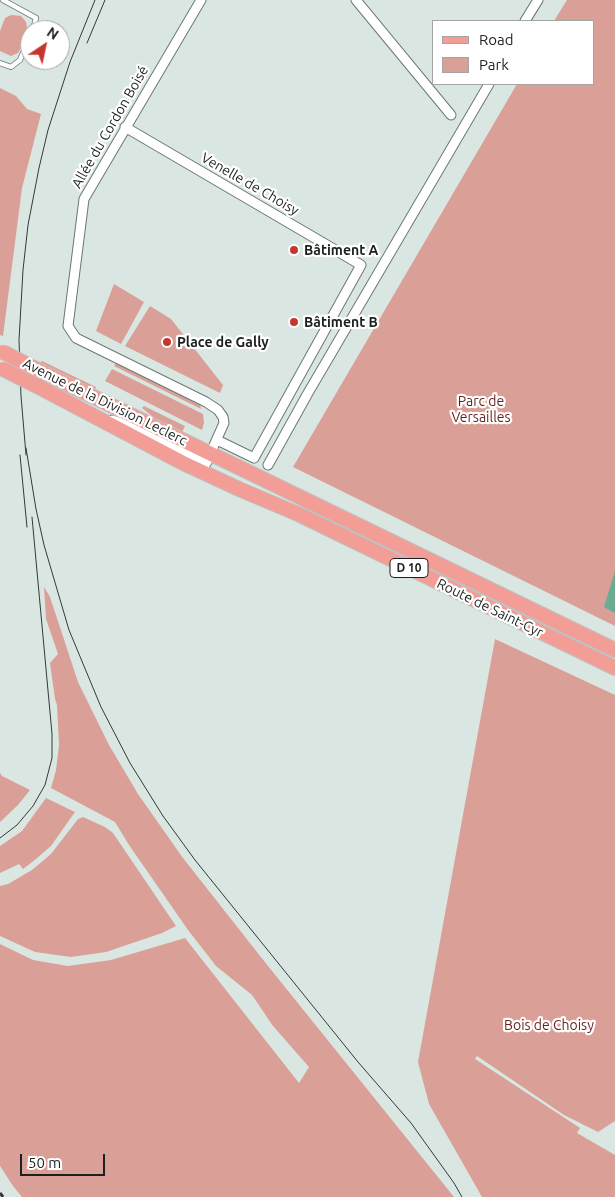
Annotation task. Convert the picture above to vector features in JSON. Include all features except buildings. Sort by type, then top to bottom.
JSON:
[{"type":"main road","name":"Avenue de la Division Leclerc","points":[[1,351],[207,462]]},
{"type":"main road","name":"Avenue de la Division Leclerc","points":[[1,369],[90,413],[207,462]]},
{"type":"main road","name":"Route de Saint-Cyr","points":[[207,462],[615,650]]},
{"type":"main road","name":"Route de Saint-Cyr","points":[[207,462],[298,514],[615,668]]},
{"type":"street","name":"Allée du Cordon Boisé","points":[[200,0],[84,199],[68,326],[76,338],[206,402],[218,410],[223,417],[224,423],[207,462]]},
{"type":"street","points":[[356,0],[451,115]]},
{"type":"street","points":[[526,20],[538,0]]},
{"type":"street","points":[[268,465],[487,85]]},
{"type":"street","name":"Venelle de Choisy","points":[[125,128],[361,265],[254,458],[217,440]]},
{"type":"lane","points":[[3,0],[36,18],[36,20]]},
{"type":"lane","points":[[0,63],[11,67],[20,60]]},
{"type":"green space","name":"Parc de Versailles","points":[[567,0],[615,0],[615,626],[293,467],[516,85],[595,85],[595,20],[555,20]]},
{"type":"green space","points":[[11,15],[21,16],[24,20],[20,20],[20,50],[18,53],[11,56],[0,51],[0,31],[5,18]]},
{"type":"green space","points":[[0,88],[16,96],[27,109],[41,114],[22,188],[3,336],[0,335]]},
{"type":"green space","points":[[114,284],[144,302],[121,344],[96,331]]},
{"type":"green space","points":[[150,306],[171,319],[223,385],[220,393],[125,346]]},
{"type":"green space","points":[[42,361],[96,387],[95,389],[40,363]]},
{"type":"green space","points":[[116,363],[200,404],[201,409],[114,366]]},
{"type":"green space","points":[[112,369],[203,414],[204,423],[202,430],[105,381]]},
{"type":"green space","points":[[144,406],[185,426],[182,432],[157,420],[142,408]]},
{"type":"green space","points":[[44,587],[50,597],[78,682],[109,745],[138,794],[183,858],[454,1197],[22,1197],[13,1186],[0,1166],[0,944],[33,960],[68,966],[111,960],[185,938],[299,1083],[309,1067],[273,1026],[252,995],[216,966],[188,930],[115,822],[51,788],[56,770],[59,745],[57,705],[50,663],[58,654],[46,619]]},
{"type":"green space","name":"Bois de Choisy","points":[[495,639],[615,695],[615,1121],[598,1132],[564,1115],[477,1056],[475,1059],[580,1128],[577,1133],[615,1155],[615,1197],[482,1197],[429,1104],[418,1062]]},
{"type":"green space","points":[[0,773],[2,776],[30,790],[18,805],[0,822]]},
{"type":"green space","points":[[46,798],[75,812],[51,846],[36,859],[23,869],[19,864],[0,873],[0,846],[22,831]]},
{"type":"green space","points":[[83,817],[105,827],[113,833],[176,926],[162,933],[106,952],[71,957],[35,952],[0,936],[0,886],[8,884],[32,870],[51,854],[78,819]]},
{"type":"shaded area","points":[[615,571],[615,613],[604,607]]},
{"type":"tram line","points":[[26,455],[19,340],[28,225],[48,130],[70,62],[95,0]]},
{"type":"tram line","points":[[87,43],[105,0]]},
{"type":"tram line","points":[[26,448],[44,545],[69,630],[101,707],[130,763],[163,816],[195,860],[358,1062],[411,1123],[462,1197]]},
{"type":"tram line","points":[[20,455],[27,527]]},
{"type":"tram line","points":[[0,838],[17,825],[33,806],[45,785],[52,758],[52,734],[32,517]]},
{"type":"railway","points":[[0,1193],[3,1197]]},
{"type":"place","name":"Bâtiment A","points":[[294,250]]},
{"type":"place","name":"Bâtiment B","points":[[294,322]]},
{"type":"place","name":"Place de Gally","points":[[167,342]]}]
